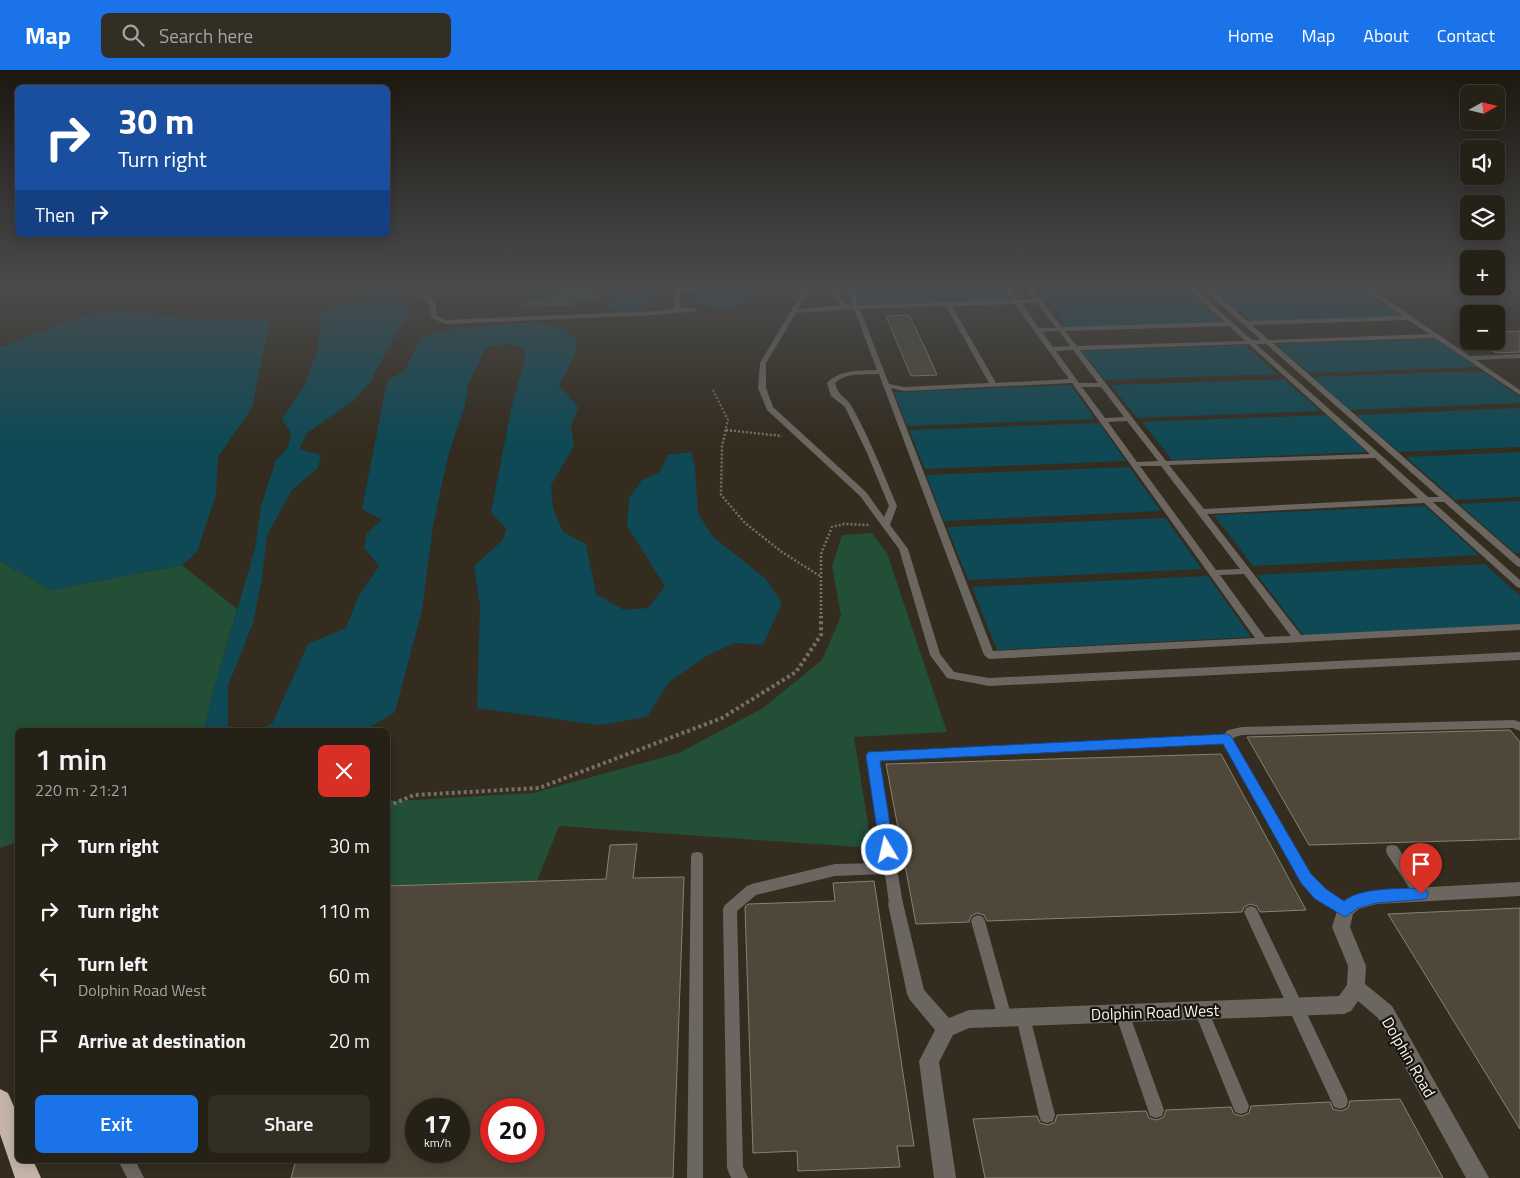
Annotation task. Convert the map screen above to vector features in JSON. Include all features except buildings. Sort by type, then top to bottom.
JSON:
[{"type":"highway","points":[[0,1101],[15,1142]]},
{"type":"highway","points":[[22,1163],[28,1178]]},
{"type":"street","points":[[1356,988],[1357,966],[1341,927],[1345,910],[1354,902],[1377,897],[1520,889]]},
{"type":"street","points":[[896,904],[916,994],[946,1028],[929,1061],[945,1178]]},
{"type":"street","name":"Dolphin Road West","points":[[946,1028],[969,1019],[1344,1004],[1356,988]]},
{"type":"street","name":"Dolphin Road","points":[[1356,988],[1385,1012],[1478,1178]]},
{"type":"lane","points":[[777,339],[763,363],[762,388],[770,408],[863,494],[903,549],[935,655],[951,675],[989,682],[1520,656]]},
{"type":"lane","points":[[868,339],[989,655],[1520,627]]},
{"type":"lane","points":[[967,339],[994,385]]},
{"type":"lane","points":[[1043,339],[1263,641]]},
{"type":"lane","points":[[1068,339],[1298,638]]},
{"type":"lane","points":[[1246,339],[1520,584]]},
{"type":"lane","points":[[1264,339],[1517,561]]},
{"type":"lane","points":[[1051,349],[1360,339]]},
{"type":"lane","points":[[1440,339],[1520,392]]},
{"type":"lane","points":[[1469,358],[1520,356]]},
{"type":"lane","points":[[881,372],[836,377],[831,383],[834,394],[848,406],[871,452],[893,506],[886,524]]},
{"type":"lane","points":[[1286,375],[1306,375]]},
{"type":"lane","points":[[886,385],[904,389],[994,385],[1102,384]]},
{"type":"lane","points":[[1322,407],[1341,406]]},
{"type":"lane","points":[[1103,420],[1129,419]]},
{"type":"lane","points":[[1135,464],[1396,455]]},
{"type":"lane","points":[[1201,512],[1447,499]]},
{"type":"lane","points":[[1492,559],[1517,561]]},
{"type":"lane","points":[[1213,573],[1246,571]]},
{"type":"lane","points":[[896,904],[873,756],[1226,739],[1232,733],[1242,731],[1514,724],[1520,727]]},
{"type":"lane","points":[[1226,739],[1306,878],[1320,894],[1345,910]]},
{"type":"lane","points":[[1392,850],[1421,894]]},
{"type":"lane","points":[[695,1178],[698,857]]},
{"type":"lane","points":[[740,1178],[735,1168],[730,909],[752,890],[835,870],[890,868]]},
{"type":"lane","points":[[1251,912],[1340,1102]]},
{"type":"lane","points":[[978,921],[1047,1115]]},
{"type":"lane","points":[[1201,1010],[1241,1106]]},
{"type":"lane","points":[[1122,1013],[1156,1110]]},
{"type":"lane","points":[[128,1163],[136,1178]]},
{"type":"path","points":[[713,390],[728,420],[722,446],[721,494],[745,523],[782,552],[820,576]]},
{"type":"path","points":[[726,430],[805,440]]},
{"type":"path","points":[[390,805],[414,795],[539,788],[722,718],[796,672],[821,635],[820,576],[822,554],[832,528],[844,524],[886,524]]},
{"type":"green space","points":[[872,533],[887,553],[947,732],[854,737],[872,848],[559,826],[537,881],[390,886],[390,800],[533,793],[679,753],[763,708],[822,660],[841,616],[832,566],[842,535]]},
{"type":"green space","points":[[0,561],[51,590],[182,565],[237,609],[204,728],[15,728],[15,843],[0,848]]},
{"type":"water","points":[[22,339],[266,339],[252,408],[218,457],[216,495],[197,552],[182,565],[51,590],[0,561],[0,347]]},
{"type":"water","points":[[319,339],[393,339],[371,381],[353,401],[307,433],[299,449],[321,455],[318,468],[292,490],[267,535],[262,578],[253,623],[228,686],[228,725],[232,728],[204,728],[215,685],[255,549],[261,506],[276,460],[288,448],[291,433],[282,419],[306,383],[318,348]]},
{"type":"water","points":[[421,339],[575,339],[577,341],[573,359],[559,385],[578,407],[571,427],[574,446],[551,485],[553,508],[563,532],[586,544],[596,594],[624,610],[648,608],[665,586],[627,526],[629,498],[642,480],[660,472],[668,455],[691,452],[695,466],[698,513],[712,536],[766,579],[782,603],[763,645],[735,643],[708,655],[669,682],[647,717],[599,725],[477,708],[480,606],[474,566],[503,540],[506,529],[491,512],[512,405],[525,359],[525,348],[508,344],[486,347],[468,385],[465,405],[448,456],[433,526],[422,610],[395,712],[369,728],[264,728],[273,722],[308,644],[346,628],[358,597],[379,566],[364,548],[367,533],[382,520],[362,509],[387,381],[405,370]]},
{"type":"water","points":[[1436,339],[1477,367],[1309,373],[1276,344]]},
{"type":"water","points":[[1245,345],[1277,374],[1105,380],[1082,351]]},
{"type":"water","points":[[1482,371],[1520,397],[1520,403],[1350,410],[1313,377]]},
{"type":"water","points":[[1284,379],[1320,411],[1137,418],[1111,385]]},
{"type":"water","points":[[1071,385],[1095,419],[907,426],[894,392]]},
{"type":"water","points":[[1520,408],[1520,447],[1399,452],[1356,415]]},
{"type":"water","points":[[1326,415],[1367,452],[1172,460],[1142,422]]},
{"type":"water","points":[[1099,423],[1126,461],[925,469],[909,430]]},
{"type":"water","points":[[1520,452],[1520,497],[1455,500],[1406,457]]},
{"type":"water","points":[[1129,467],[1161,511],[944,521],[926,475]]},
{"type":"water","points":[[1520,501],[1520,553],[1515,553],[1459,504]]},
{"type":"water","points":[[1425,506],[1479,555],[1253,566],[1214,515]]},
{"type":"water","points":[[1165,518],[1202,569],[968,580],[947,527]]},
{"type":"water","points":[[1485,564],[1520,596],[1520,624],[1304,636],[1257,575]]},
{"type":"water","points":[[1208,576],[1251,637],[997,650],[972,587]]},
{"type":"route","points":[[887,850],[873,756],[1226,739],[1306,878],[1320,894],[1345,910],[1354,902],[1377,897],[1421,894]]}]
